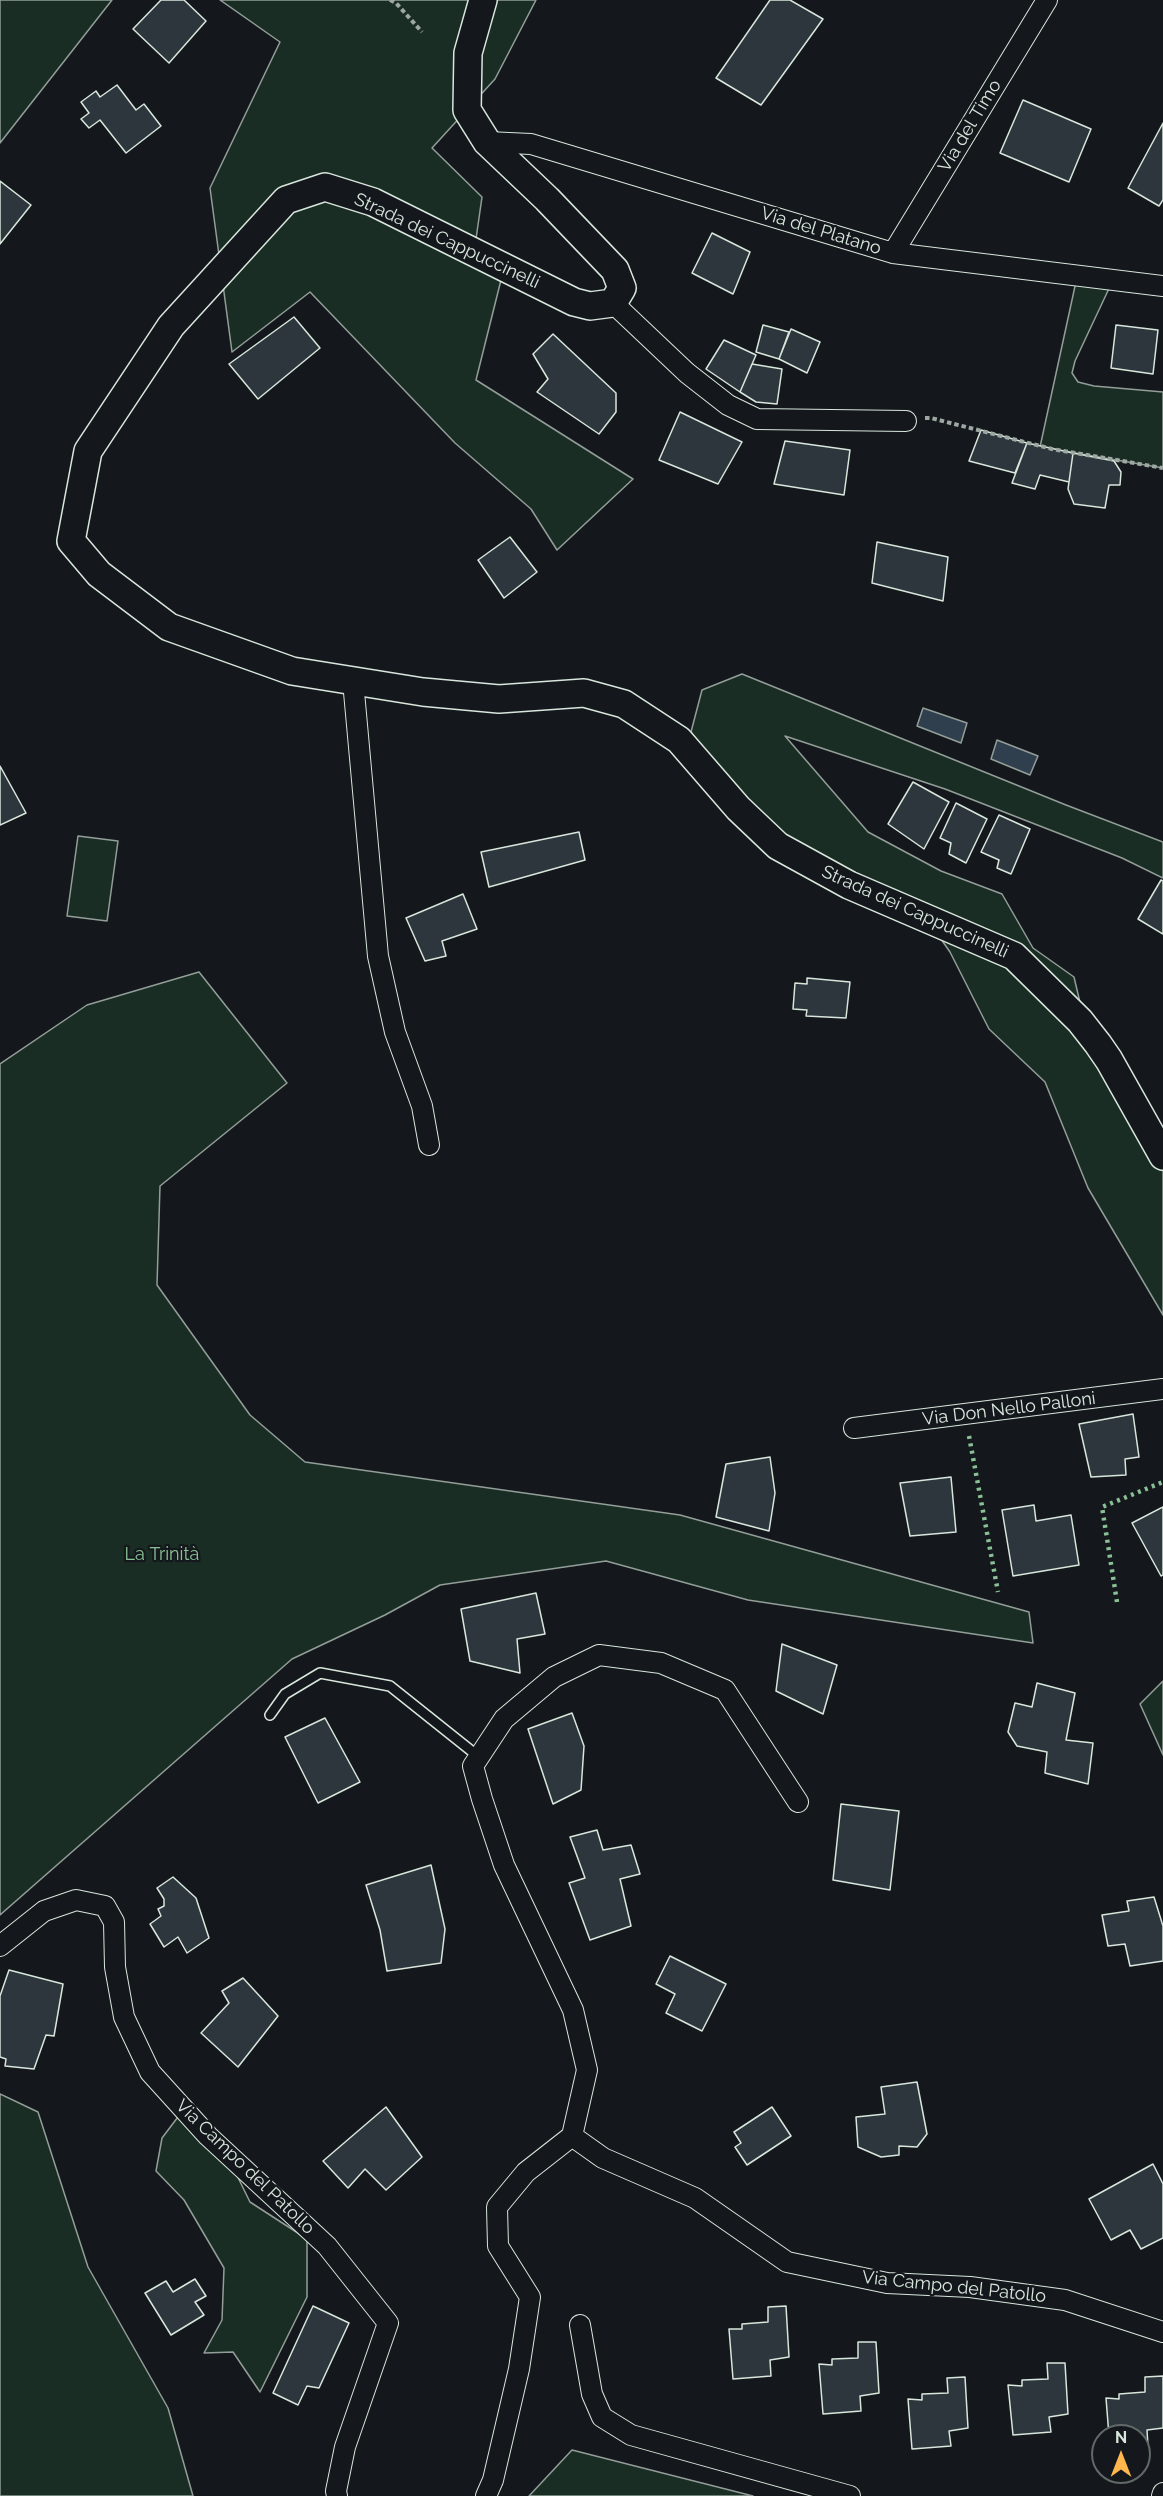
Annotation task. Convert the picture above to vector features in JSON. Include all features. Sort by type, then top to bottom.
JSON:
[{"type":"street","points":[[483,0],[468,53],[467,110],[487,142],[547,199],[615,270],[622,288],[613,303],[687,373],[728,405],[757,419],[906,421]]},
{"type":"street","name":"Via del Timo","points":[[893,253],[1047,0]]},
{"type":"street","name":"Via del Platano","points":[[487,142],[531,144],[893,253],[1163,286]]},
{"type":"street","name":"Strada dei Cappuccinelli","points":[[613,303],[590,306],[574,302],[373,202],[325,187],[286,200],[171,326],[88,451],[71,541],[99,574],[169,627],[292,671],[423,692],[499,699],[584,693],[624,704],[679,740],[738,808],[778,846],[849,885],[1014,956],[1080,1021],[1109,1060],[1163,1156]]},
{"type":"street","points":[[353,681],[378,956],[395,1032],[422,1106],[429,1145]]},
{"type":"street","name":"Via Don Nello Palloni","points":[[854,1428],[1163,1389]]},
{"type":"street","points":[[486,2496],[493,2480],[519,2369],[530,2297],[498,2246],[497,2208],[526,2172],[572,2136],[587,2070],[573,2010],[504,1866],[473,1766],[504,1719],[554,1677],[599,1655],[661,1663],[725,1690],[798,1802]]},
{"type":"street","name":"Via Campo del Patollo","points":[[0,1946],[44,1911],[76,1900],[105,1906],[114,1922],[115,1967],[124,2017],[150,2072],[208,2136],[327,2246],[387,2323],[345,2447],[337,2496]]},
{"type":"street","name":"Via Campo del Patollo","points":[[572,2136],[603,2158],[694,2198],[787,2262],[887,2283],[970,2287],[1065,2300],[1163,2332]]},
{"type":"street","points":[[580,2325],[592,2394],[602,2417],[631,2435],[850,2496]]},
{"type":"lane","points":[[270,1716],[285,1694],[320,1673],[390,1686],[479,1758]]},
{"type":"path","points":[[390,0],[396,3],[422,32]]},
{"type":"path","points":[[906,421],[931,418],[1052,449],[1163,468]]},
{"type":"green space","points":[[0,0],[112,0],[0,143]]},
{"type":"green space","points":[[220,0],[536,0],[495,79],[432,148],[482,197],[474,253],[504,268],[476,380],[633,479],[557,550],[531,509],[455,443],[310,292],[232,352],[210,188],[280,42]]},
{"type":"green space","points":[[1077,277],[1113,280],[1075,361],[1072,373],[1078,382],[1094,386],[1163,392],[1163,468],[1040,447]]},
{"type":"green space","points":[[742,674],[1163,842],[1163,878],[1122,858],[945,789],[785,736],[868,832],[941,871],[1002,894],[1033,948],[1074,977],[1086,1028],[1163,1156],[1163,1315],[1088,1188],[1045,1082],[989,1029],[950,952],[927,919],[738,808],[691,732],[702,690]]},
{"type":"green space","points":[[78,836],[118,841],[107,921],[67,916]]},
{"type":"green space","name":"La Trinità","points":[[199,972],[287,1083],[160,1186],[157,1285],[250,1415],[305,1462],[680,1515],[1029,1612],[1033,1643],[748,1600],[606,1561],[440,1585],[385,1615],[292,1659],[0,1915],[0,1064],[87,1005]]},
{"type":"green space","points":[[1163,1681],[1163,1755],[1140,1704]]},
{"type":"green space","points":[[0,2094],[38,2112],[88,2267],[168,2408],[193,2496],[0,2496]]},
{"type":"green space","points":[[184,2109],[225,2151],[250,2202],[307,2239],[307,2297],[260,2392],[233,2352],[204,2353],[222,2320],[224,2268],[184,2200],[156,2171],[162,2138]]},
{"type":"green space","points":[[572,2450],[753,2496],[529,2496]]},
{"type":"water","points":[[923,708],[967,723],[961,743],[917,726]]},
{"type":"water","points":[[997,740],[1038,756],[1030,775],[991,759]]},
{"type":"building","points":[[161,0],[184,0],[206,21],[169,63],[133,29]]},
{"type":"building","points":[[770,0],[790,0],[823,19],[761,105],[716,78]]},
{"type":"building","points":[[117,85],[136,110],[144,104],[161,126],[126,153],[100,120],[89,128],[81,119],[89,113],[81,102],[96,91],[100,97]]},
{"type":"building","points":[[1023,100],[1091,129],[1069,182],[1000,153]]},
{"type":"building","points":[[1163,123],[1163,200],[1159,206],[1128,188]]},
{"type":"building","points":[[0,181],[31,205],[0,244]]},
{"type":"building","points":[[712,233],[750,252],[733,294],[692,273]]},
{"type":"building","points":[[294,317],[320,348],[258,399],[229,364]]},
{"type":"building","points":[[763,325],[789,332],[779,359],[756,352]]},
{"type":"building","points":[[1116,325],[1158,330],[1153,374],[1111,368]]},
{"type":"building","points":[[791,329],[820,342],[807,373],[779,359]]},
{"type":"building","points":[[553,334],[616,393],[616,412],[599,434],[537,392],[548,379],[533,354]]},
{"type":"building","points":[[724,340],[756,355],[740,392],[706,369]]},
{"type":"building","points":[[752,364],[782,369],[777,404],[756,402],[740,392]]},
{"type":"building","points":[[680,412],[742,442],[718,484],[659,460]]},
{"type":"building","points":[[981,430],[1027,443],[1015,473],[969,461]]},
{"type":"building","points":[[785,441],[850,450],[844,495],[774,484]]},
{"type":"building","points":[[1027,443],[1073,453],[1069,482],[1040,475],[1035,489],[1012,483]]},
{"type":"building","points":[[1073,453],[1114,461],[1121,472],[1120,485],[1109,485],[1105,508],[1074,504],[1068,489]]},
{"type":"building","points":[[510,537],[537,572],[504,598],[478,560]]},
{"type":"building","points":[[877,542],[948,557],[943,601],[872,583]]},
{"type":"building","points":[[0,766],[26,813],[0,825]]},
{"type":"building","points":[[913,782],[949,802],[924,849],[888,824]]},
{"type":"building","points":[[956,803],[987,819],[966,863],[949,854],[951,843],[940,838]]},
{"type":"building","points":[[999,815],[1030,829],[1011,874],[997,868],[999,860],[981,852]]},
{"type":"building","points":[[579,832],[585,860],[489,887],[481,852]]},
{"type":"building","points":[[1161,880],[1163,881],[1163,934],[1138,919]]},
{"type":"building","points":[[463,894],[477,929],[442,941],[446,956],[425,961],[406,918]]},
{"type":"building","points":[[807,978],[850,982],[846,1018],[806,1016],[807,1010],[793,1009],[795,983],[807,984]]},
{"type":"building","points":[[1133,1414],[1139,1457],[1125,1459],[1126,1475],[1091,1477],[1079,1424]]},
{"type":"building","points":[[770,1457],[775,1493],[769,1531],[716,1517],[726,1464]]},
{"type":"building","points":[[951,1477],[956,1532],[910,1536],[900,1483]]},
{"type":"building","points":[[1034,1505],[1036,1521],[1071,1515],[1079,1565],[1013,1576],[1002,1510]]},
{"type":"building","points":[[1163,1507],[1163,1575],[1161,1576],[1132,1523]]},
{"type":"building","points":[[536,1593],[545,1634],[517,1639],[520,1673],[470,1661],[461,1609]]},
{"type":"building","points":[[782,1644],[837,1665],[823,1714],[776,1691]]},
{"type":"building","points":[[1037,1683],[1075,1693],[1066,1740],[1093,1743],[1088,1784],[1045,1773],[1047,1752],[1017,1746],[1008,1732],[1015,1703],[1032,1707]]},
{"type":"building","points":[[572,1713],[584,1746],[581,1790],[553,1804],[528,1729]]},
{"type":"building","points":[[325,1718],[360,1782],[318,1803],[285,1737]]},
{"type":"building","points":[[841,1804],[899,1811],[890,1890],[833,1880]]},
{"type":"building","points":[[597,1830],[603,1850],[631,1845],[640,1874],[620,1879],[631,1926],[590,1940],[569,1883],[585,1878],[570,1837]]},
{"type":"building","points":[[431,1865],[445,1929],[441,1963],[387,1971],[380,1930],[366,1885]]},
{"type":"building","points":[[173,1877],[196,1898],[209,1938],[187,1953],[178,1937],[164,1947],[150,1924],[161,1916],[158,1909],[164,1906],[164,1899],[157,1888]]},
{"type":"building","points":[[1154,1897],[1163,1926],[1163,1961],[1130,1966],[1125,1944],[1108,1946],[1102,1915],[1129,1911],[1127,1901]]},
{"type":"building","points":[[670,1956],[726,1984],[702,2031],[666,2013],[675,1994],[656,1984]]},
{"type":"building","points":[[9,1970],[63,1984],[54,2036],[46,2035],[34,2069],[5,2066],[6,2059],[0,2057],[0,1996]]},
{"type":"building","points":[[243,1978],[278,2016],[238,2067],[201,2033],[229,2003],[222,1991]]},
{"type":"building","points":[[917,2082],[927,2134],[917,2147],[899,2146],[899,2155],[881,2157],[858,2147],[856,2117],[885,2114],[881,2087]]},
{"type":"building","points":[[386,2107],[422,2157],[386,2190],[365,2169],[348,2188],[323,2161]]},
{"type":"building","points":[[772,2107],[791,2136],[747,2165],[735,2147],[741,2143],[734,2132]]},
{"type":"building","points":[[1153,2164],[1163,2184],[1163,2238],[1141,2249],[1130,2230],[1111,2240],[1089,2199]]},
{"type":"building","points":[[195,2279],[206,2296],[195,2302],[204,2315],[171,2335],[145,2293],[166,2281],[173,2292]]},
{"type":"building","points":[[313,2306],[349,2323],[319,2388],[307,2386],[298,2405],[273,2393]]},
{"type":"building","points":[[786,2306],[789,2357],[770,2360],[771,2376],[733,2379],[729,2329],[742,2329],[742,2324],[768,2322],[768,2307]]},
{"type":"building","points":[[858,2342],[876,2342],[879,2393],[860,2396],[861,2411],[823,2414],[819,2364],[832,2365],[832,2359],[858,2358]]},
{"type":"building","points":[[1047,2363],[1065,2363],[1068,2414],[1049,2417],[1051,2432],[1013,2435],[1008,2385],[1022,2386],[1022,2380],[1048,2379]]},
{"type":"building","points":[[1163,2376],[1163,2428],[1151,2430],[1151,2424],[1108,2424],[1106,2398],[1119,2399],[1119,2394],[1145,2392],[1145,2377]]},
{"type":"building","points":[[965,2377],[968,2428],[949,2431],[951,2446],[912,2449],[908,2399],[922,2400],[922,2394],[948,2393],[947,2378]]},
{"type":"hedge","points":[[969,1436],[998,1592]]},
{"type":"hedge","points":[[1117,1602],[1102,1507],[1163,1482]]}]
